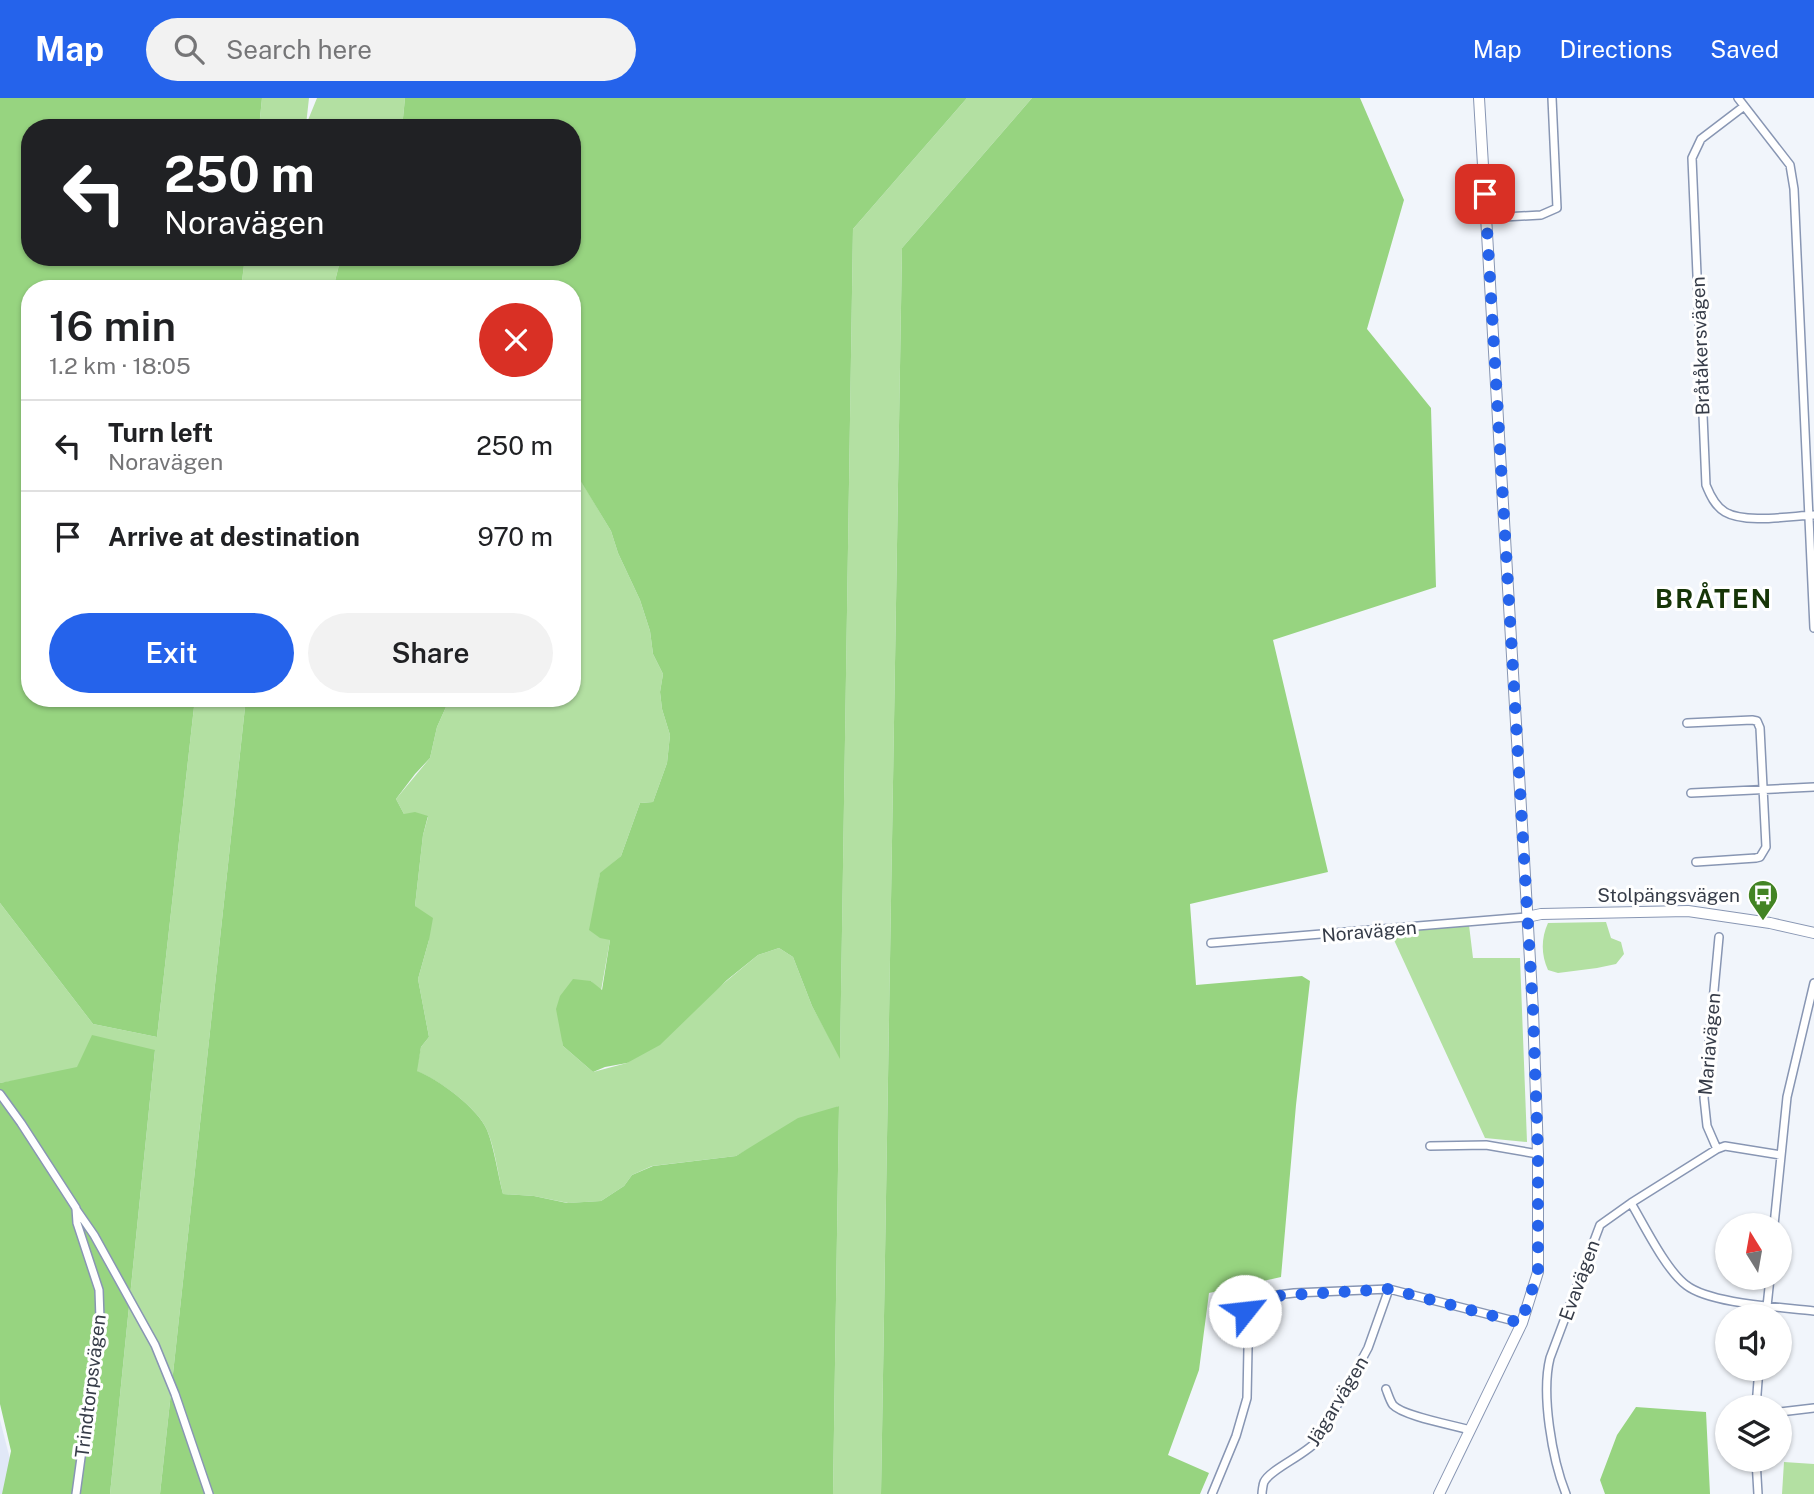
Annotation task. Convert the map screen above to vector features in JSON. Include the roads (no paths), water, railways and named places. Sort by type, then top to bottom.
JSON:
[{"type":"main road","points":[[1439,1494],[1521,1323],[1538,1272],[1538,1154],[1527,917],[1479,98]]},
{"type":"main road","points":[[1527,917],[1541,914],[1688,911],[1770,923],[1814,933]]},
{"type":"street","points":[[1486,218],[1541,215],[1557,208],[1552,98]]},
{"type":"street","points":[[1738,98],[1790,165],[1794,189],[1811,515],[1814,628]]},
{"type":"street","name":"Bråtåkersvägen","points":[[1743,107],[1701,139],[1692,158],[1706,485],[1716,504],[1725,512],[1739,517],[1811,515]]},
{"type":"street","points":[[1687,723],[1752,720],[1757,721],[1760,728],[1766,847],[1760,857],[1696,862]]},
{"type":"street","points":[[1691,793],[1814,786]]},
{"type":"street","name":"Noravägen","points":[[1210,943],[1527,917]]},
{"type":"street","name":"Mariavägen","points":[[1717,1149],[1707,1126],[1704,1097],[1719,937]]},
{"type":"street","points":[[1775,1213],[1787,1097],[1814,983]]},
{"type":"street","name":"Trindtorpsvägen","points":[[0,1094],[76,1208],[77,1223],[99,1290],[100,1319],[76,1494]]},
{"type":"street","points":[[1430,1146],[1486,1145],[1538,1154]]},
{"type":"street","points":[[1717,1149],[1725,1146],[1781,1155]]},
{"type":"street","name":"Evavägen","points":[[1566,1494],[1555,1458],[1547,1394],[1547,1370],[1595,1236],[1600,1225],[1717,1149]]},
{"type":"street","points":[[1631,1203],[1669,1264],[1686,1285],[1703,1294],[1762,1304]]},
{"type":"street","points":[[76,1208],[94,1235],[155,1345],[175,1394],[209,1494]]},
{"type":"street","points":[[1212,1494],[1236,1436],[1247,1398],[1248,1348],[1245,1311],[1248,1301],[1258,1297],[1294,1293],[1389,1289],[1521,1323]]},
{"type":"street","name":"Jägarvägen","points":[[1262,1494],[1264,1482],[1270,1474],[1310,1450],[1319,1439],[1368,1348],[1389,1289]]},
{"type":"street","points":[[1792,1308],[1814,1311]]},
{"type":"street","points":[[1386,1389],[1394,1406],[1416,1416],[1470,1430]]},
{"type":"street","points":[[1792,1411],[1814,1408]]},
{"type":"street","points":[[1757,1472],[1758,1494]]},
{"type":"place","name":"Stolpängsvägen","points":[[1763,922]]},
{"type":"district","name":"BRÅTEN","points":[[1714,598]]}]
